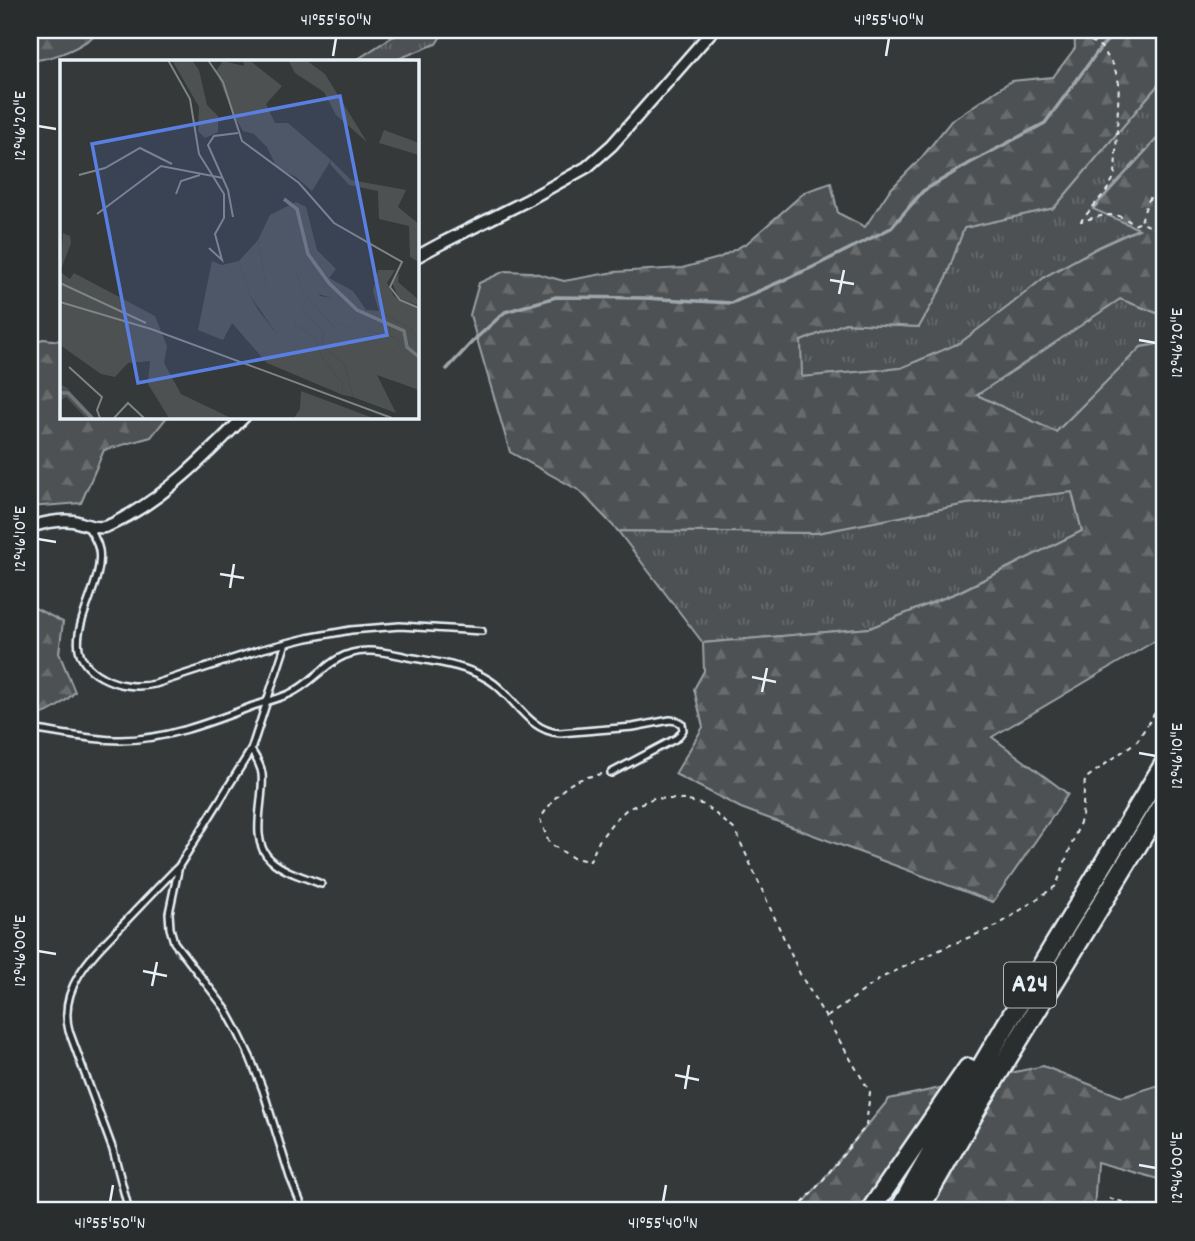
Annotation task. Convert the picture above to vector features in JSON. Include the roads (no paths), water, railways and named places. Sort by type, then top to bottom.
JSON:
[{"type":"highway","name":"A24","points":[[899,1211],[943,1131],[1165,762]]},
{"type":"highway","name":"A24","points":[[918,1211],[980,1103],[1165,800]]},
{"type":"highway","points":[[870,1211],[1045,960]]},
{"type":"street","points":[[418,256],[587,167],[612,145],[713,30]]},
{"type":"street","points":[[30,527],[69,520],[87,526],[110,525],[144,506],[183,475],[243,418]]},
{"type":"lane","points":[[87,526],[97,543],[99,564],[94,590],[80,625],[80,654],[85,663],[101,677],[123,684],[155,684],[255,652],[327,634],[385,627],[482,631]]},
{"type":"lane","points":[[129,1211],[113,1150],[66,1019],[73,985],[88,962],[179,866],[251,750],[286,643]]},
{"type":"lane","points":[[30,729],[101,739],[136,739],[200,725],[287,695],[342,656],[359,651],[372,651],[451,665],[480,675],[503,690],[531,721],[551,732],[622,728],[670,720],[681,724],[681,733],[674,740],[611,773]]},
{"type":"lane","points":[[251,750],[260,763],[262,776],[259,833],[265,855],[278,865],[321,884]]},
{"type":"lane","points":[[179,866],[169,913],[174,942],[225,1008],[243,1041],[259,1078],[290,1177],[304,1211]]},
{"type":"waterway","points":[[447,369],[505,312],[556,297],[732,303],[891,228],[923,191],[1045,123],[1101,47],[1117,30]]}]
